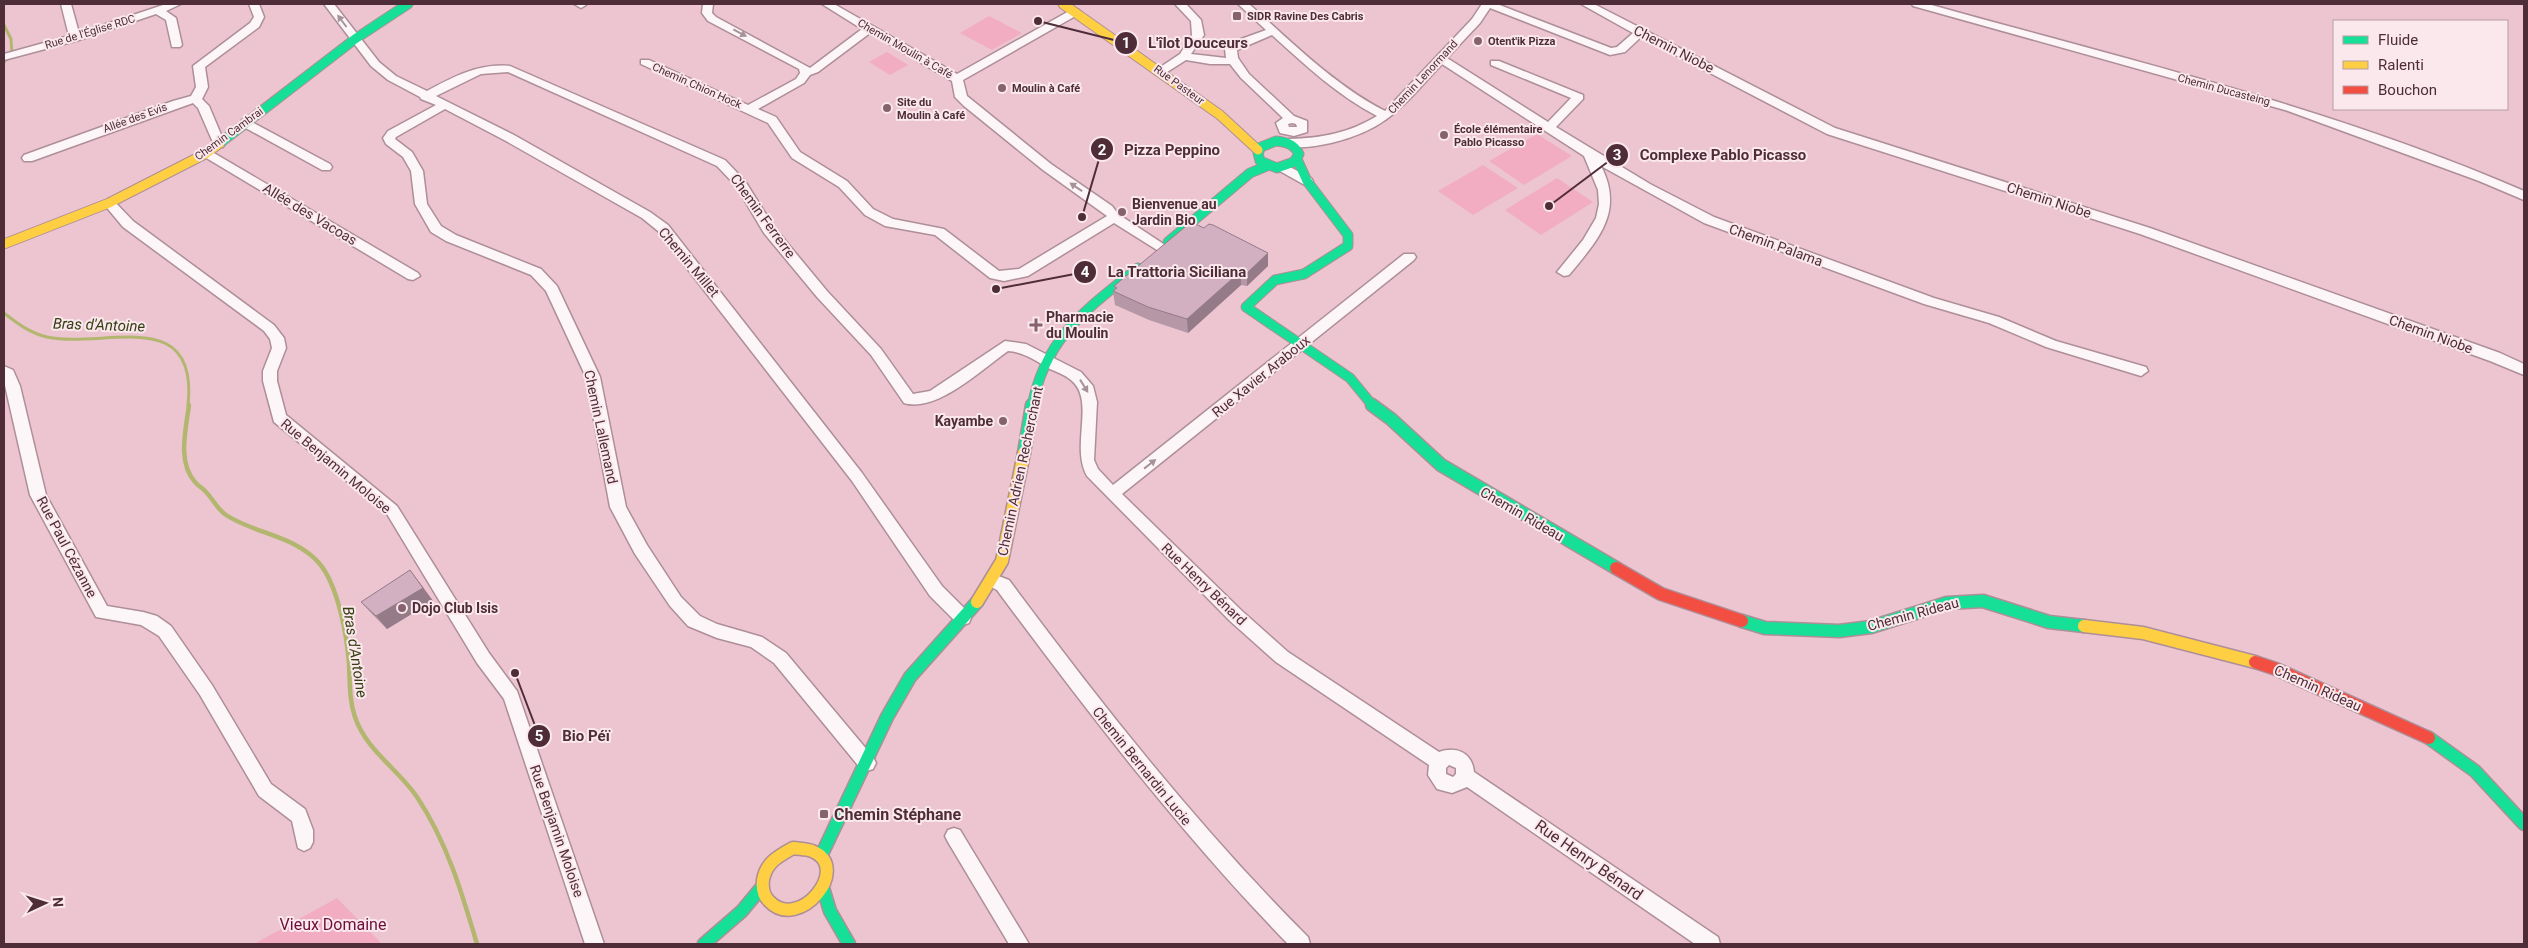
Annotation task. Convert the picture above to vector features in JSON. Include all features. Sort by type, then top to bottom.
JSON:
[{"type":"street","points":[[66,4],[75,38]]},
{"type":"street","name":"Rue de l'Église RDC","points":[[4,57],[75,38],[176,4]]},
{"type":"street","points":[[219,144],[203,106],[195,99],[202,92],[203,88],[198,72],[199,66],[258,22],[259,17],[254,4]]},
{"type":"street","name":"Chemin Millet","points":[[329,4],[382,71],[442,106],[510,138],[646,215],[663,228],[857,477],[936,591],[963,618]]},
{"type":"street","name":"Chemin Cambrai","points":[[4,244],[109,203],[206,153],[355,39],[408,4]]},
{"type":"street","points":[[708,4],[707,13],[712,19],[804,67],[806,73]]},
{"type":"street","name":"Chemin Moulin à Café","points":[[827,4],[957,79],[961,97],[968,104],[1046,167],[1108,208],[1114,217],[1155,253]]},
{"type":"street","name":"Rue Pasteur","points":[[1064,4],[1220,115],[1269,142]]},
{"type":"street","points":[[1160,72],[1184,56],[1198,35],[1198,28],[1191,14],[1180,4]]},
{"type":"street","points":[[1243,4],[1343,92],[1386,116]]},
{"type":"street","points":[[1487,4],[1610,52],[1621,50],[1640,32]]},
{"type":"street","name":"Chemin Lenormand","points":[[1289,143],[1318,142],[1344,136],[1366,128],[1386,116],[1476,21],[1487,4]]},
{"type":"street","name":"Chemin Niobe","points":[[1586,4],[1831,131],[2146,231],[2495,357],[2524,370]]},
{"type":"street","name":"Chemin Ducasteing","points":[[1918,4],[2289,108],[2483,178],[2524,196]]},
{"type":"street","points":[[157,11],[170,18],[176,45]]},
{"type":"street","points":[[957,79],[1075,12]]},
{"type":"street","name":"Chemin Chion Hock","points":[[749,109],[800,81],[806,73],[814,70],[869,29]]},
{"type":"street","points":[[1273,31],[1237,44],[1231,49],[1232,61],[1290,119]]},
{"type":"street","points":[[1184,56],[1210,61],[1232,61]]},
{"type":"street","name":"Chemin Palama","points":[[1440,58],[1622,174],[1710,220],[1929,301],[1994,320],[2051,344],[2141,371]]},
{"type":"street","name":"Chemin Chion Hock","points":[[645,62],[749,109],[777,125],[796,155],[843,184],[869,212],[890,223],[939,232],[995,275],[1004,277],[1023,273],[1114,217]]},
{"type":"street","points":[[1495,63],[1579,97],[1549,128]]},
{"type":"street","name":"Chemin Ferrerre","points":[[425,97],[484,69],[498,67],[510,69],[720,163],[740,184],[769,230],[822,294],[876,352],[909,398],[920,400],[935,394],[1005,346],[1021,347],[1044,360]]},
{"type":"street","name":"Allée des Evis","points":[[28,158],[177,103],[195,99]]},
{"type":"street","name":"Chemin Lallemand","points":[[442,106],[392,134],[389,138],[390,141],[408,155],[417,171],[421,204],[436,229],[451,238],[536,272],[552,289],[593,377],[618,507],[625,523],[683,612],[708,628],[757,643],[773,651],[787,664],[867,763]]},
{"type":"street","name":"Rue Pasteur","points":[[1220,115],[1261,158]]},
{"type":"street","points":[[246,123],[326,168]]},
{"type":"street","points":[[1269,142],[1289,143],[1298,150],[1298,157],[1307,181],[1261,158],[1269,142]]},
{"type":"street","name":"Chemin Lenormand","points":[[1298,157],[1318,142]]},
{"type":"street","name":"Allée des Vacoas","points":[[206,153],[414,276]]},
{"type":"street","points":[[1564,272],[1593,238],[1604,213],[1606,196],[1604,183],[1588,153]]},
{"type":"street","points":[[1282,167],[1298,157]]},
{"type":"street","name":"Chemin Adrien Recherchant","points":[[821,856],[867,763],[887,717],[910,677],[930,652],[982,597],[993,580],[1004,552],[1044,360],[1056,340],[1073,323],[1250,173],[1261,158]]},
{"type":"street","points":[[1604,183],[1622,174]]},
{"type":"street","name":"Chemin Rideau","points":[[1307,181],[1345,230],[1349,239],[1348,246],[1304,274],[1275,280],[1246,307],[1350,378],[1361,394],[1376,409],[1397,424],[1441,465],[1661,594],[1765,628],[1839,631],[1871,627],[1947,603],[1963,600],[1983,601],[2049,622],[2143,633],[2231,654],[2276,669],[2416,730],[2438,742],[2487,780],[2524,824]]},
{"type":"street","name":"Rue Benjamin Moloise","points":[[109,203],[128,224],[269,328],[277,338],[279,348],[270,371],[270,381],[279,418],[392,510],[484,658],[511,696],[595,944]]},
{"type":"street","name":"Rue Xavier Araboux","points":[[1112,494],[1409,257]]},
{"type":"street","name":"Rue Henry Bénard","points":[[1044,360],[1076,376],[1088,390],[1090,402],[1087,460],[1092,472],[1236,616],[1282,657],[1439,762],[1437,774],[1443,782],[1457,785],[1466,776],[1711,944]]},
{"type":"street","name":"Rue Paul Cézanne","points":[[4,371],[8,374],[13,386],[38,495],[102,612],[144,617],[159,624],[206,690],[265,790],[276,800],[297,813],[303,820],[304,842]]},
{"type":"street","name":"Chemin Bernardin Lucie","points":[[993,580],[1003,585],[1090,702],[1201,838],[1250,894],[1302,944]]},
{"type":"street","name":"Chemin Adrien Recherchant","points":[[704,944],[742,912],[761,888],[764,873],[773,859],[783,852],[804,848],[841,813]]},
{"type":"street","points":[[954,836],[1020,944]]},
{"type":"street","points":[[804,848],[814,850],[821,856],[827,871],[823,888],[830,911],[849,944]]},
{"type":"street","points":[[761,888],[768,902],[781,909],[789,910],[806,905],[823,888]]},
{"type":"street","name":"Chemin Adrien Recherchant","points":[[742,912],[768,902]]},
{"type":"street","points":[[806,905],[830,911]]},
{"type":"green space","points":[[989,16],[1022,33],[992,50],[960,33]]},
{"type":"green space","points":[[887,52],[908,65],[890,75],[869,62]]},
{"type":"green space","points":[[1537,134],[1572,156],[1524,185],[1489,161]]},
{"type":"green space","points":[[1483,165],[1518,188],[1473,215],[1438,191]]},
{"type":"green space","points":[[1557,178],[1593,202],[1541,235],[1505,210]]},
{"type":"green space","name":"Vieux Domaine","points":[[337,898],[382,944],[254,944]]},
{"type":"building","points":[[1191,222],[1204,228],[1209,224],[1213,225],[1268,253],[1247,273],[1241,271],[1187,319],[1148,307],[1113,291],[1117,288],[1114,286]]},
{"type":"building","points":[[410,570],[423,588],[376,616],[361,602]]},
{"type":"waterway","name":"Bras d'Antoine","points":[[4,25],[11,39],[12,54],[4,62]]},
{"type":"waterway","name":"Bras d'Antoine","points":[[4,313],[24,328],[47,337],[70,339],[143,338],[164,343],[179,354],[187,374],[188,406]]},
{"type":"waterway","name":"Bras d'Antoine","points":[[189,405],[184,455],[189,474],[195,482],[226,515],[299,547],[310,554],[326,573],[336,597],[344,626],[351,698],[355,717],[360,729],[374,749],[409,787],[428,814],[453,868],[477,944]]},
{"type":"traffic: fast","points":[[220,143],[355,39],[408,4]]},
{"type":"traffic: fast","points":[[1276,141],[1287,143],[1295,148],[1299,154],[1294,162],[1277,168],[1260,161],[1258,153],[1261,147],[1276,141]]},
{"type":"traffic: fast","points":[[1297,159],[1307,181],[1348,235],[1348,246],[1304,274],[1275,280],[1246,307],[1350,378],[1361,394],[1376,409],[1391,419],[1441,465],[1616,568]]},
{"type":"traffic: fast","points":[[1168,242],[1250,173],[1267,166]]},
{"type":"traffic: fast","points":[[1024,453],[1035,393],[1047,357],[1069,328],[1095,302],[1138,268]]},
{"type":"traffic: fast","points":[[1742,621],[1765,628],[1839,631],[1871,627],[1947,603],[1983,601],[2049,622],[2084,626]]},
{"type":"traffic: fast","points":[[821,856],[887,717],[910,677],[930,652],[977,602]]},
{"type":"traffic: fast","points":[[2429,738],[2475,771],[2524,824]]},
{"type":"traffic: fast","points":[[704,944],[742,911],[761,888]]},
{"type":"traffic: fast","points":[[823,888],[830,911],[849,944]]},
{"type":"traffic: slow","points":[[1063,4],[1220,115],[1258,150]]},
{"type":"traffic: slow","points":[[4,244],[109,203],[205,154],[220,143]]},
{"type":"traffic: slow","points":[[977,602],[1002,561],[1024,453]]},
{"type":"traffic: slow","points":[[2084,626],[2143,633],[2255,662]]},
{"type":"traffic: slow","points":[[793,848],[812,851],[823,859],[827,870],[825,883],[818,895],[807,904],[794,909],[779,908],[767,899],[764,893],[763,879],[773,860],[793,848]]},
{"type":"traffic: jam","points":[[1616,568],[1661,594],[1742,621]]},
{"type":"traffic: jam","points":[[2255,662],[2276,669],[2429,738]]},
{"type":"place","name":"SIDR Ravine Des Cabris","points":[[1237,16]]},
{"type":"place","name":"L'îlot Douceurs","points":[[1038,21]]},
{"type":"place","name":"Otent'ik Pizza","points":[[1478,41]]},
{"type":"place","name":"Moulin à Café","points":[[1002,88]]},
{"type":"place","name":"Site du Moulin à Café","points":[[887,108]]},
{"type":"place","name":"École élémentaire Pablo Picasso","points":[[1444,135]]},
{"type":"place","name":"Complexe Pablo Picasso","points":[[1549,206]]},
{"type":"place","name":"Bienvenue au Jardin Bio","points":[[1122,212]]},
{"type":"place","name":"Pizza Peppino","points":[[1082,217]]},
{"type":"place","name":"La Trattoria Siciliana","points":[[996,289]]},
{"type":"place","name":"Pharmacie du Moulin","points":[[1036,325]]},
{"type":"place","name":"Kayambe","points":[[1003,421]]},
{"type":"place","name":"Dojo Club Isis","points":[[402,608]]},
{"type":"place","name":"Bio Péï","points":[[515,673]]},
{"type":"place","name":"Chemin Stéphane","points":[[824,814]]}]
